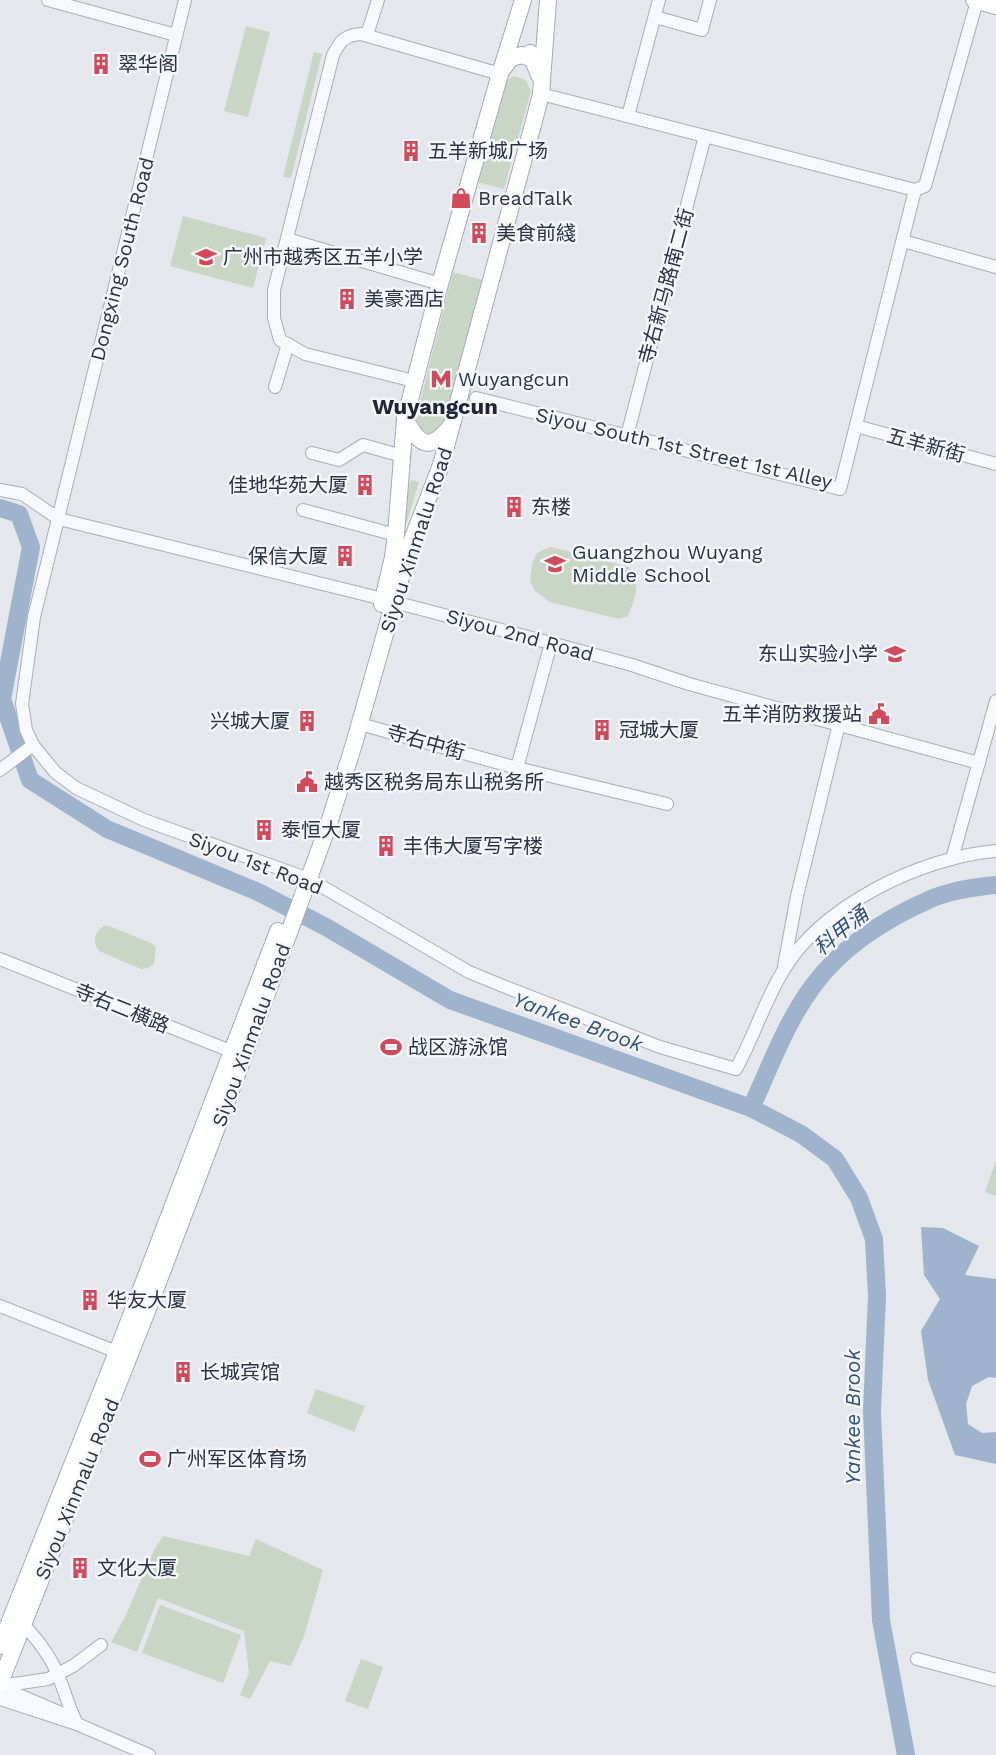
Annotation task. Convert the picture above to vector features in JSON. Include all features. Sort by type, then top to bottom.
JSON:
[{"type":"main road","name":"Siyou Xinmalu Road","points":[[0,1686],[151,1301],[238,1054],[360,724],[389,601],[405,419],[440,284],[523,0]]},
{"type":"main road","name":"Siyou Xinmalu Road","points":[[303,882],[340,753],[389,601],[441,465],[541,94],[548,0]]},
{"type":"main road","points":[[976,0],[996,6]]},
{"type":"main road","points":[[500,74],[511,58],[522,55],[530,58],[530,53],[538,72],[541,94]]},
{"type":"main road","points":[[405,419],[414,436],[427,443],[437,441],[452,425]]},
{"type":"main road","name":"Siyou Xinmalu Road","points":[[0,1646],[238,1054]]},
{"type":"street","points":[[48,0],[176,35]]},
{"type":"street","name":"Dongxing South Road","points":[[58,519],[185,0]]},
{"type":"street","points":[[368,35],[378,0]]},
{"type":"street","points":[[628,116],[660,0]]},
{"type":"street","points":[[655,17],[702,30],[710,0]]},
{"type":"street","points":[[541,94],[915,190],[926,186],[976,0]]},
{"type":"street","points":[[414,381],[305,354],[280,340],[274,318],[274,290],[333,55],[339,42],[349,35],[368,35],[500,74]]},
{"type":"street","name":"寺右新马路南二街","points":[[627,436],[705,136]]},
{"type":"street","name":"Siyou South 1st Street 1st Alley","points":[[476,398],[840,489],[915,190]]},
{"type":"street","points":[[287,239],[440,284]]},
{"type":"street","points":[[903,241],[996,267]]},
{"type":"street","points":[[276,387],[288,344]]},
{"type":"street","name":"五羊新街","points":[[856,426],[996,464]]},
{"type":"street","points":[[312,453],[339,460],[363,445],[402,456]]},
{"type":"street","points":[[0,490],[22,494],[58,519]]},
{"type":"street","points":[[303,510],[396,536]]},
{"type":"street","name":"Siyou 2nd Road","points":[[58,519],[551,643],[633,665],[689,684],[979,763]]},
{"type":"street","name":"Siyou 1st Road","points":[[58,519],[34,617],[22,704],[26,730],[33,745],[55,771],[76,788],[144,820],[262,863],[303,882],[469,972],[555,1008],[651,1044],[736,1069],[783,970]]},
{"type":"street","points":[[518,768],[551,643]]},
{"type":"street","points":[[952,858],[996,702]]},
{"type":"street","name":"寺右中街","points":[[360,724],[518,768],[667,804]]},
{"type":"street","points":[[783,970],[797,896],[839,724]]},
{"type":"street","points":[[0,770],[33,745]]},
{"type":"street","points":[[783,970],[808,938],[843,910],[894,880],[952,858],[996,852]]},
{"type":"street","name":"寺右二横路","points":[[0,959],[238,1054]]},
{"type":"street","points":[[0,1306],[117,1352]]},
{"type":"street","points":[[23,1624],[46,1652],[58,1674],[67,1704],[77,1724]]},
{"type":"street","points":[[0,1686],[48,1679],[73,1666],[101,1645]]},
{"type":"street","points":[[917,1659],[996,1680]]},
{"type":"street","points":[[0,1686],[62,1714],[77,1724]]},
{"type":"street","points":[[0,1699],[77,1724],[149,1755]]},
{"type":"green space","points":[[246,26],[270,32],[248,117],[224,111]]},
{"type":"green space","points":[[314,52],[322,54],[291,178],[283,177]]},
{"type":"green space","points":[[514,76],[526,80],[531,91],[504,189],[477,182],[504,82]]},
{"type":"green space","points":[[183,216],[266,238],[253,288],[170,266]]},
{"type":"green space","points":[[453,272],[482,280],[444,428],[437,435],[423,434],[415,422]]},
{"type":"green space","points":[[411,480],[419,482],[407,522],[400,520]]},
{"type":"green space","points":[[551,547],[629,567],[635,579],[636,591],[628,616],[619,619],[550,602],[535,591],[530,581],[532,564],[537,553]]},
{"type":"green space","points":[[104,926],[151,943],[156,947],[154,964],[141,969],[99,951],[95,938]]},
{"type":"green space","points":[[996,1160],[996,1196],[985,1192]]},
{"type":"green space","points":[[316,1389],[365,1406],[354,1432],[307,1413]]},
{"type":"green space","points":[[163,1536],[249,1556],[256,1539],[323,1570],[304,1636],[291,1666],[270,1661],[250,1699],[240,1695],[249,1673],[244,1631],[158,1598],[137,1652],[111,1642],[126,1615],[154,1550]]},
{"type":"green space","points":[[160,1605],[241,1635],[223,1683],[142,1653]]},
{"type":"green space","points":[[361,1659],[383,1667],[368,1709],[345,1701]]},
{"type":"water","points":[[921,1227],[943,1228],[979,1246],[965,1275],[996,1279],[996,1378],[989,1377],[972,1386],[966,1404],[968,1424],[982,1433],[996,1432],[996,1464],[955,1455],[928,1380],[921,1331],[940,1299],[924,1275]]},
{"type":"waterway","name":"Yankee Brook","points":[[0,508],[19,514],[31,547],[2,699],[30,780],[107,829],[258,892],[326,927],[450,1000],[751,1108],[801,1134],[835,1159],[859,1198],[874,1239],[877,1296],[872,1411],[881,1620],[906,1755]]},
{"type":"waterway","name":"科甲涌","points":[[751,1108],[779,1045],[803,1000],[838,958],[867,934],[933,898],[972,888],[996,885]]},
{"type":"place","name":"翠华阁","points":[[101,64]]},
{"type":"place","name":"五羊新城广场","points":[[411,151]]},
{"type":"place","name":"BreadTalk","points":[[461,198]]},
{"type":"place","name":"美食前綫","points":[[479,233]]},
{"type":"place","name":"广州市越秀区五羊小学","points":[[206,257]]},
{"type":"place","name":"美豪酒店","points":[[347,299]]},
{"type":"place","name":"Wuyangcun","points":[[441,379]]},
{"type":"place","name":"佳地华苑大厦","points":[[365,485]]},
{"type":"place","name":"东楼","points":[[514,507]]},
{"type":"place","name":"保信大厦","points":[[345,556]]},
{"type":"place","name":"Guangzhou Wuyang Middle School","points":[[555,564]]},
{"type":"place","name":"东山实验小学","points":[[895,654]]},
{"type":"place","name":"五羊消防救援站","points":[[879,714]]},
{"type":"place","name":"兴城大厦","points":[[307,721]]},
{"type":"place","name":"冠城大厦","points":[[602,730]]},
{"type":"place","name":"越秀区税务局东山税务所","points":[[307,782]]},
{"type":"place","name":"泰恒大厦","points":[[264,830]]},
{"type":"place","name":"丰伟大厦写字楼","points":[[386,846]]},
{"type":"place","name":"战区游泳馆","points":[[391,1047]]},
{"type":"place","name":"华友大厦","points":[[90,1300]]},
{"type":"place","name":"长城宾馆","points":[[183,1372]]},
{"type":"place","name":"广州军区体育场","points":[[150,1459]]},
{"type":"place","name":"文化大厦","points":[[80,1568]]},
{"type":"district","name":"Wuyangcun","points":[[435,406]]}]
